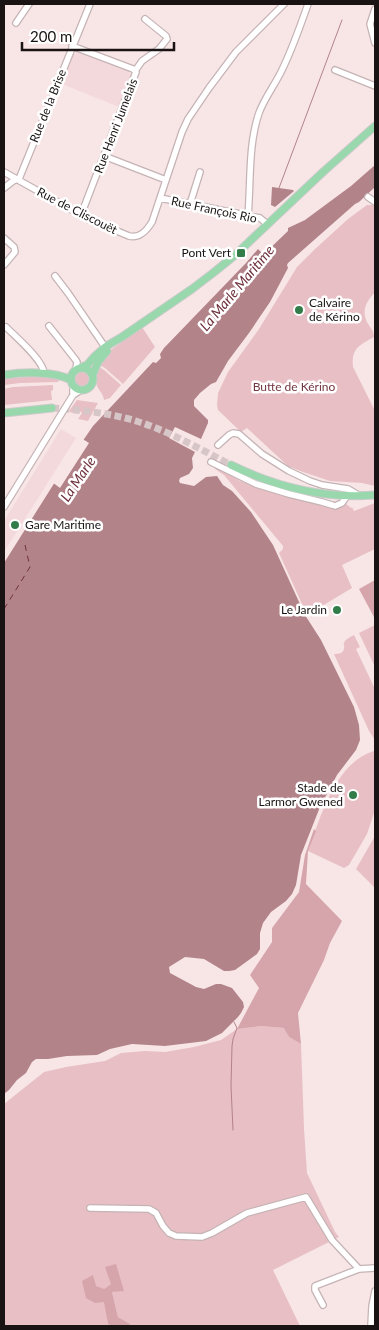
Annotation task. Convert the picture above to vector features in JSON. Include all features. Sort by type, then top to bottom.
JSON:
[{"type":"main road","points":[[72,383],[72,375],[77,369],[87,366],[105,347],[213,274],[375,126]]},
{"type":"main road","points":[[92,374],[101,357],[122,337]]},
{"type":"main road","points":[[4,375],[87,369],[94,379],[91,386],[86,390],[81,390],[72,383],[47,373]]},
{"type":"main road","points":[[4,413],[52,408]]},
{"type":"main road","points":[[231,465],[262,479],[309,492],[347,496],[375,495]]},
{"type":"street","points":[[16,23],[29,4]]},
{"type":"street","name":"Rue de la Brise","points":[[17,180],[20,177],[90,4]]},
{"type":"street","points":[[160,198],[182,132],[192,113],[236,52],[284,4]]},
{"type":"street","points":[[248,216],[253,136],[260,111],[290,53],[308,4]]},
{"type":"street","points":[[375,8],[370,24],[375,43]]},
{"type":"street","points":[[135,71],[142,61],[159,49],[168,39],[145,19]]},
{"type":"street","name":"Rue Henri Jumelais","points":[[72,46],[133,69],[136,74],[81,215]]},
{"type":"street","points":[[335,70],[375,86]]},
{"type":"street","points":[[104,156],[166,180]]},
{"type":"street","name":"Rue de Cliscouët","points":[[4,172],[81,215],[123,234],[135,237],[151,224],[160,198]]},
{"type":"street","points":[[190,204],[200,172]]},
{"type":"street","points":[[4,188],[17,180]]},
{"type":"street","points":[[368,197],[375,202]]},
{"type":"street","name":"Rue François Rio","points":[[160,198],[260,218],[268,224]]},
{"type":"street","points":[[4,238],[14,248],[15,252],[4,265]]},
{"type":"street","points":[[55,276],[105,347]]},
{"type":"street","points":[[49,326],[77,362],[77,369]]},
{"type":"street","points":[[6,328],[27,348],[47,373]]},
{"type":"street","points":[[72,383],[74,395]]},
{"type":"street","points":[[4,507],[74,395],[81,390]]},
{"type":"street","points":[[218,445],[231,434],[239,434],[262,454],[289,472],[316,483],[348,489],[360,496]]},
{"type":"street","points":[[211,462],[236,476],[256,484],[332,506],[338,505],[347,496]]},
{"type":"street","points":[[90,1208],[150,1209],[156,1213],[169,1234],[176,1236],[202,1236],[212,1234],[247,1212],[306,1197],[332,1240],[359,1269]]},
{"type":"street","points":[[323,1305],[315,1290],[315,1286],[359,1269],[375,1268]]},
{"type":"street","points":[[370,1326],[375,1291]]},
{"type":"shaded area","points":[[78,52],[128,70],[131,75],[119,107],[62,84],[73,55]]},
{"type":"shaded area","points":[[61,429],[76,438],[4,552],[4,521]]},
{"type":"shaded area","points":[[375,580],[375,619],[359,589]]},
{"type":"shaded area","points":[[314,829],[316,831],[308,851],[306,884],[342,921],[298,1013],[301,1044],[289,1037],[284,1028],[261,1026],[237,1029],[259,988],[250,975],[272,942],[272,928],[299,892],[305,855]]},
{"type":"shaded area","points":[[116,1264],[124,1291],[112,1292],[118,1317],[130,1324],[130,1326],[111,1326],[108,1324],[104,1302],[95,1303],[86,1298],[82,1281],[93,1275],[96,1286],[104,1289],[111,1284],[105,1267]]},
{"type":"green space","name":"Butte de Kérino","points":[[367,205],[375,206],[375,292],[367,302],[365,318],[374,337],[355,351],[353,367],[375,411],[375,486],[362,483],[330,481],[288,466],[247,428],[241,432],[218,410],[217,405],[218,393],[228,372],[259,329],[297,267],[348,219]]},
{"type":"green space","points":[[142,327],[155,347],[123,384],[98,364],[104,355]]},
{"type":"green space","points":[[97,366],[121,385],[110,398],[104,400],[96,383]]},
{"type":"green space","points":[[79,372],[85,372],[89,379],[85,386],[79,386],[75,382],[75,376]]},
{"type":"green space","points":[[60,377],[58,382],[4,385],[4,378]]},
{"type":"green space","points":[[53,385],[53,390],[51,391],[52,400],[4,405],[4,389]]},
{"type":"green space","points":[[77,400],[98,403],[88,421],[78,419],[82,413],[76,408],[72,413],[69,411]]},
{"type":"green space","points":[[215,466],[240,481],[321,504],[332,509],[343,506],[345,503],[352,507],[354,511],[375,503],[375,549],[342,565],[352,588],[307,615],[279,553],[283,546],[224,475],[215,469]]},
{"type":"green space","points":[[375,625],[375,667],[359,633]]},
{"type":"green space","points":[[354,635],[360,647],[356,649],[375,689],[375,740],[369,731],[334,654],[342,652],[344,650],[344,643]]},
{"type":"green space","name":"Stade de Larmor Gwened","points":[[374,751],[375,810],[367,834],[349,865],[344,868],[308,851],[324,807],[339,779],[360,757]]},
{"type":"green space","points":[[375,836],[375,888],[356,869]]},
{"type":"green space","points":[[261,1026],[285,1028],[289,1037],[301,1044],[307,1173],[339,1237],[273,1270],[300,1326],[130,1326],[118,1317],[112,1292],[123,1290],[115,1264],[111,1284],[103,1290],[82,1281],[105,1302],[108,1324],[111,1326],[4,1326],[4,1104],[44,1072],[105,1061],[121,1053],[165,1052],[194,1047],[221,1040],[237,1029]]},
{"type":"water","points":[[375,165],[375,187],[288,263],[288,268],[270,302],[228,361],[216,382],[200,393],[194,400],[194,406],[208,420],[201,439],[175,427],[169,438],[195,452],[192,458],[193,468],[189,474],[180,478],[180,483],[194,486],[206,477],[217,476],[223,485],[232,491],[251,512],[273,545],[305,615],[321,640],[354,707],[359,725],[360,740],[356,750],[337,775],[320,807],[301,855],[296,885],[292,894],[271,912],[263,923],[260,933],[260,949],[257,954],[235,970],[229,971],[224,971],[204,959],[185,957],[169,967],[170,973],[196,987],[204,989],[221,984],[232,988],[243,1002],[244,1007],[238,1017],[222,1033],[206,1041],[165,1046],[132,1044],[110,1049],[97,1055],[36,1059],[32,1062],[26,1073],[4,1094],[4,563],[60,474],[93,426],[153,362],[156,363],[161,358],[160,354],[164,348],[258,249],[264,254],[288,231],[288,228],[305,220],[351,186]]},
{"type":"water","points":[[272,187],[294,191],[275,207],[271,205]]},
{"type":"pier","points":[[81,438],[89,443],[60,488],[52,482]]},
{"type":"waterway","points":[[279,188],[342,20]]},
{"type":"waterway","points":[[233,1130],[232,1046],[237,1028],[234,1022]]},
{"type":"ferry route","points":[[4,609],[30,567],[25,545]]},
{"type":"tunnel","points":[[52,408],[95,412],[136,421],[172,435],[231,465]]},
{"type":"place","name":"Pont Vert","points":[[241,253]]},
{"type":"place","name":"Calvaire de Kérino","points":[[299,310]]},
{"type":"place","name":"Gare Maritime","points":[[15,525]]},
{"type":"place","name":"Le Jardin","points":[[337,610]]},
{"type":"place","name":"Stade de Larmor Gwened","points":[[353,795]]},
{"type":"water label","name":"La Marle Maritime","points":[[237,288]]},
{"type":"water label","name":"La Marle","points":[[78,479]]}]
